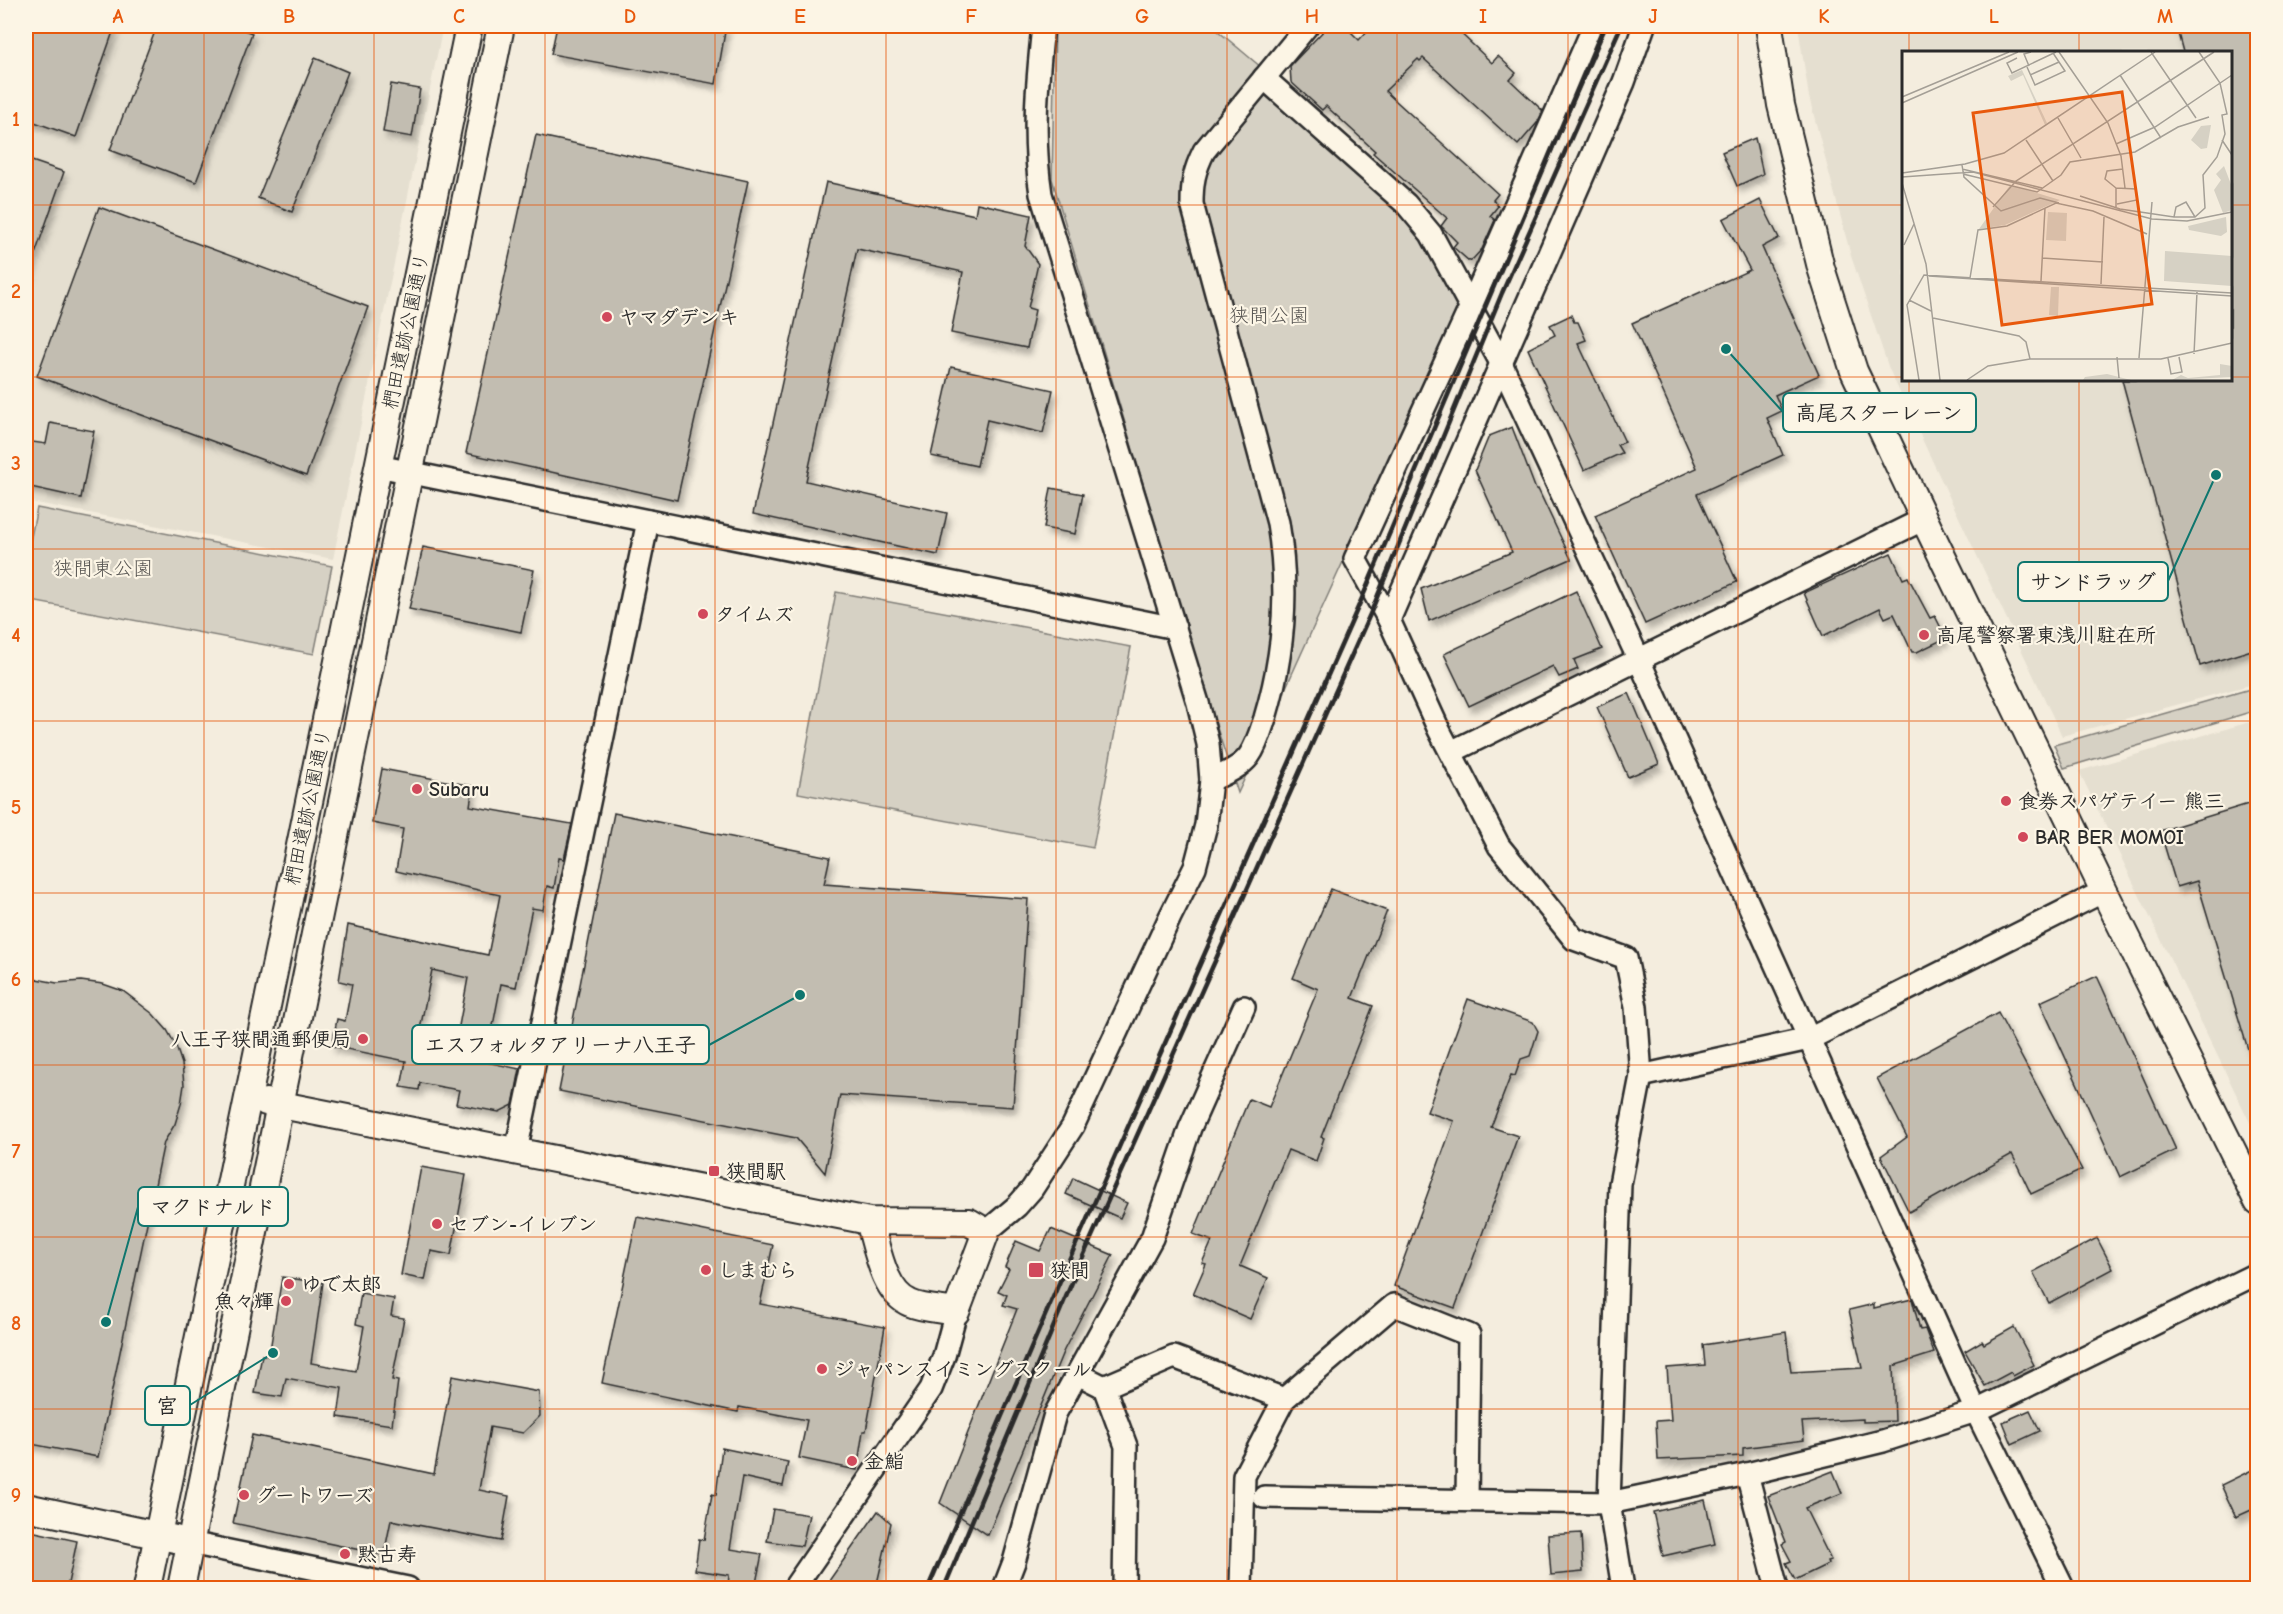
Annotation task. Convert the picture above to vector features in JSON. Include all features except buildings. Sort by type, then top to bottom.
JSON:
[{"type":"street","name":"椚田遺跡公園通り","points":[[147,1588],[469,26]]},
{"type":"street","name":"椚田遺跡公園通り","points":[[181,1588],[501,26]]},
{"type":"street","points":[[794,1588],[931,1389],[944,1356],[956,1312],[986,1232],[1017,1206],[1032,1189],[1074,1126],[1195,867],[1206,825],[1210,780],[1204,723],[1041,194],[1036,163],[1035,129],[1042,26]]},
{"type":"street","points":[[1210,780],[1237,767],[1249,756],[1260,734],[1271,697],[1283,629],[1283,551],[1278,523],[1192,204],[1192,187],[1195,169],[1204,151],[1301,30],[1307,26]]},
{"type":"street","points":[[1594,26],[1471,306],[1355,559],[1389,620],[1438,730],[1499,846],[1574,939],[1626,958],[1636,1007],[1641,1076],[1620,1184],[1609,1503],[1623,1588]]},
{"type":"street","points":[[1389,620],[1500,361],[1624,82],[1644,26]]},
{"type":"street","points":[[1769,26],[1781,105],[1821,268],[1854,370],[2104,891],[2258,1202]]},
{"type":"street","points":[[1264,78],[1406,204],[1431,234],[1471,306],[1500,361],[1639,660],[1976,1411],[2063,1588]]},
{"type":"street","points":[[378,466],[1175,628]]},
{"type":"street","points":[[1451,752],[1924,519]]},
{"type":"street","points":[[516,1151],[648,521]]},
{"type":"street","points":[[1641,1076],[1809,1039],[2104,891]]},
{"type":"street","points":[[1004,1588],[1014,1562],[1055,1414],[1152,1238],[1190,1128],[1244,1007]]},
{"type":"street","points":[[248,1098],[869,1221],[969,1222],[986,1232]]},
{"type":"street","points":[[869,1221],[887,1280],[894,1292],[909,1303],[956,1312]]},
{"type":"street","points":[[1264,1497],[1609,1503],[1747,1474],[1883,1441],[1976,1411],[2258,1273]]},
{"type":"street","points":[[1241,1588],[1245,1476],[1284,1399],[1394,1305],[1469,1335],[1467,1500]]},
{"type":"street","points":[[1104,1387],[1174,1357],[1284,1399]]},
{"type":"street","points":[[1078,1374],[1104,1387],[1126,1446],[1125,1588]]},
{"type":"street","points":[[1747,1474],[1777,1588]]},
{"type":"street","points":[[26,1507],[408,1588]]},
{"type":"shaded area","points":[[26,26],[443,26],[333,559],[26,501]]},
{"type":"shaded area","points":[[1798,26],[2257,26],[2257,683],[2062,736],[1889,369],[1851,256],[1809,97]]},
{"type":"shaded area","points":[[2257,720],[2257,1137],[2079,771]]},
{"type":"green space","name":"狭間公園","points":[[1055,26],[1212,26],[1268,73],[1448,255],[1466,291],[1238,793],[1206,694],[1052,179]]},
{"type":"green space","name":"狭間東公園","points":[[37,508],[332,566],[314,654],[26,600],[26,561]]},
{"type":"green space","points":[[836,592],[1131,647],[1093,848],[798,793]]},
{"type":"green space","points":[[2257,687],[2257,710],[2064,768],[2054,745]]},
{"type":"railway","points":[[928,1588],[1069,1260],[1363,596],[1604,26]]},
{"type":"railway","points":[[944,1588],[1081,1261],[1371,612],[1502,293],[1621,26]]},
{"type":"place","name":"ヤマダデンキ","points":[[607,317]]},
{"type":"place","name":"高尾スターレーン","points":[[1726,349]]},
{"type":"place","name":"サンドラッグ","points":[[2216,475]]},
{"type":"place","name":"タイムズ","points":[[703,614]]},
{"type":"place","name":"高尾警察署東浅川駐在所","points":[[1924,635]]},
{"type":"place","name":"Subaru","points":[[417,789]]},
{"type":"place","name":"食券スパゲテイー 熊三","points":[[2006,801]]},
{"type":"place","name":"BAR BER MOMOI","points":[[2023,837]]},
{"type":"place","name":"エスフォルタアリーナ八王子","points":[[800,995]]},
{"type":"place","name":"八王子狭間通郵便局","points":[[363,1039]]},
{"type":"place","name":"狭間駅","points":[[714,1171]]},
{"type":"place","name":"セブン-イレブン","points":[[437,1224]]},
{"type":"place","name":"しまむら","points":[[706,1270]]},
{"type":"place","name":"狭間","points":[[1036,1270]]},
{"type":"place","name":"ゆで太郎","points":[[289,1284]]},
{"type":"place","name":"魚々輝","points":[[286,1301]]},
{"type":"place","name":"マクドナルド","points":[[106,1322]]},
{"type":"place","name":"宮","points":[[273,1353]]},
{"type":"place","name":"ジャパンスイミングスクール","points":[[822,1369]]},
{"type":"place","name":"金鮨","points":[[852,1461]]},
{"type":"place","name":"グートワーズ","points":[[244,1495]]},
{"type":"place","name":"黙古寿","points":[[345,1554]]}]
